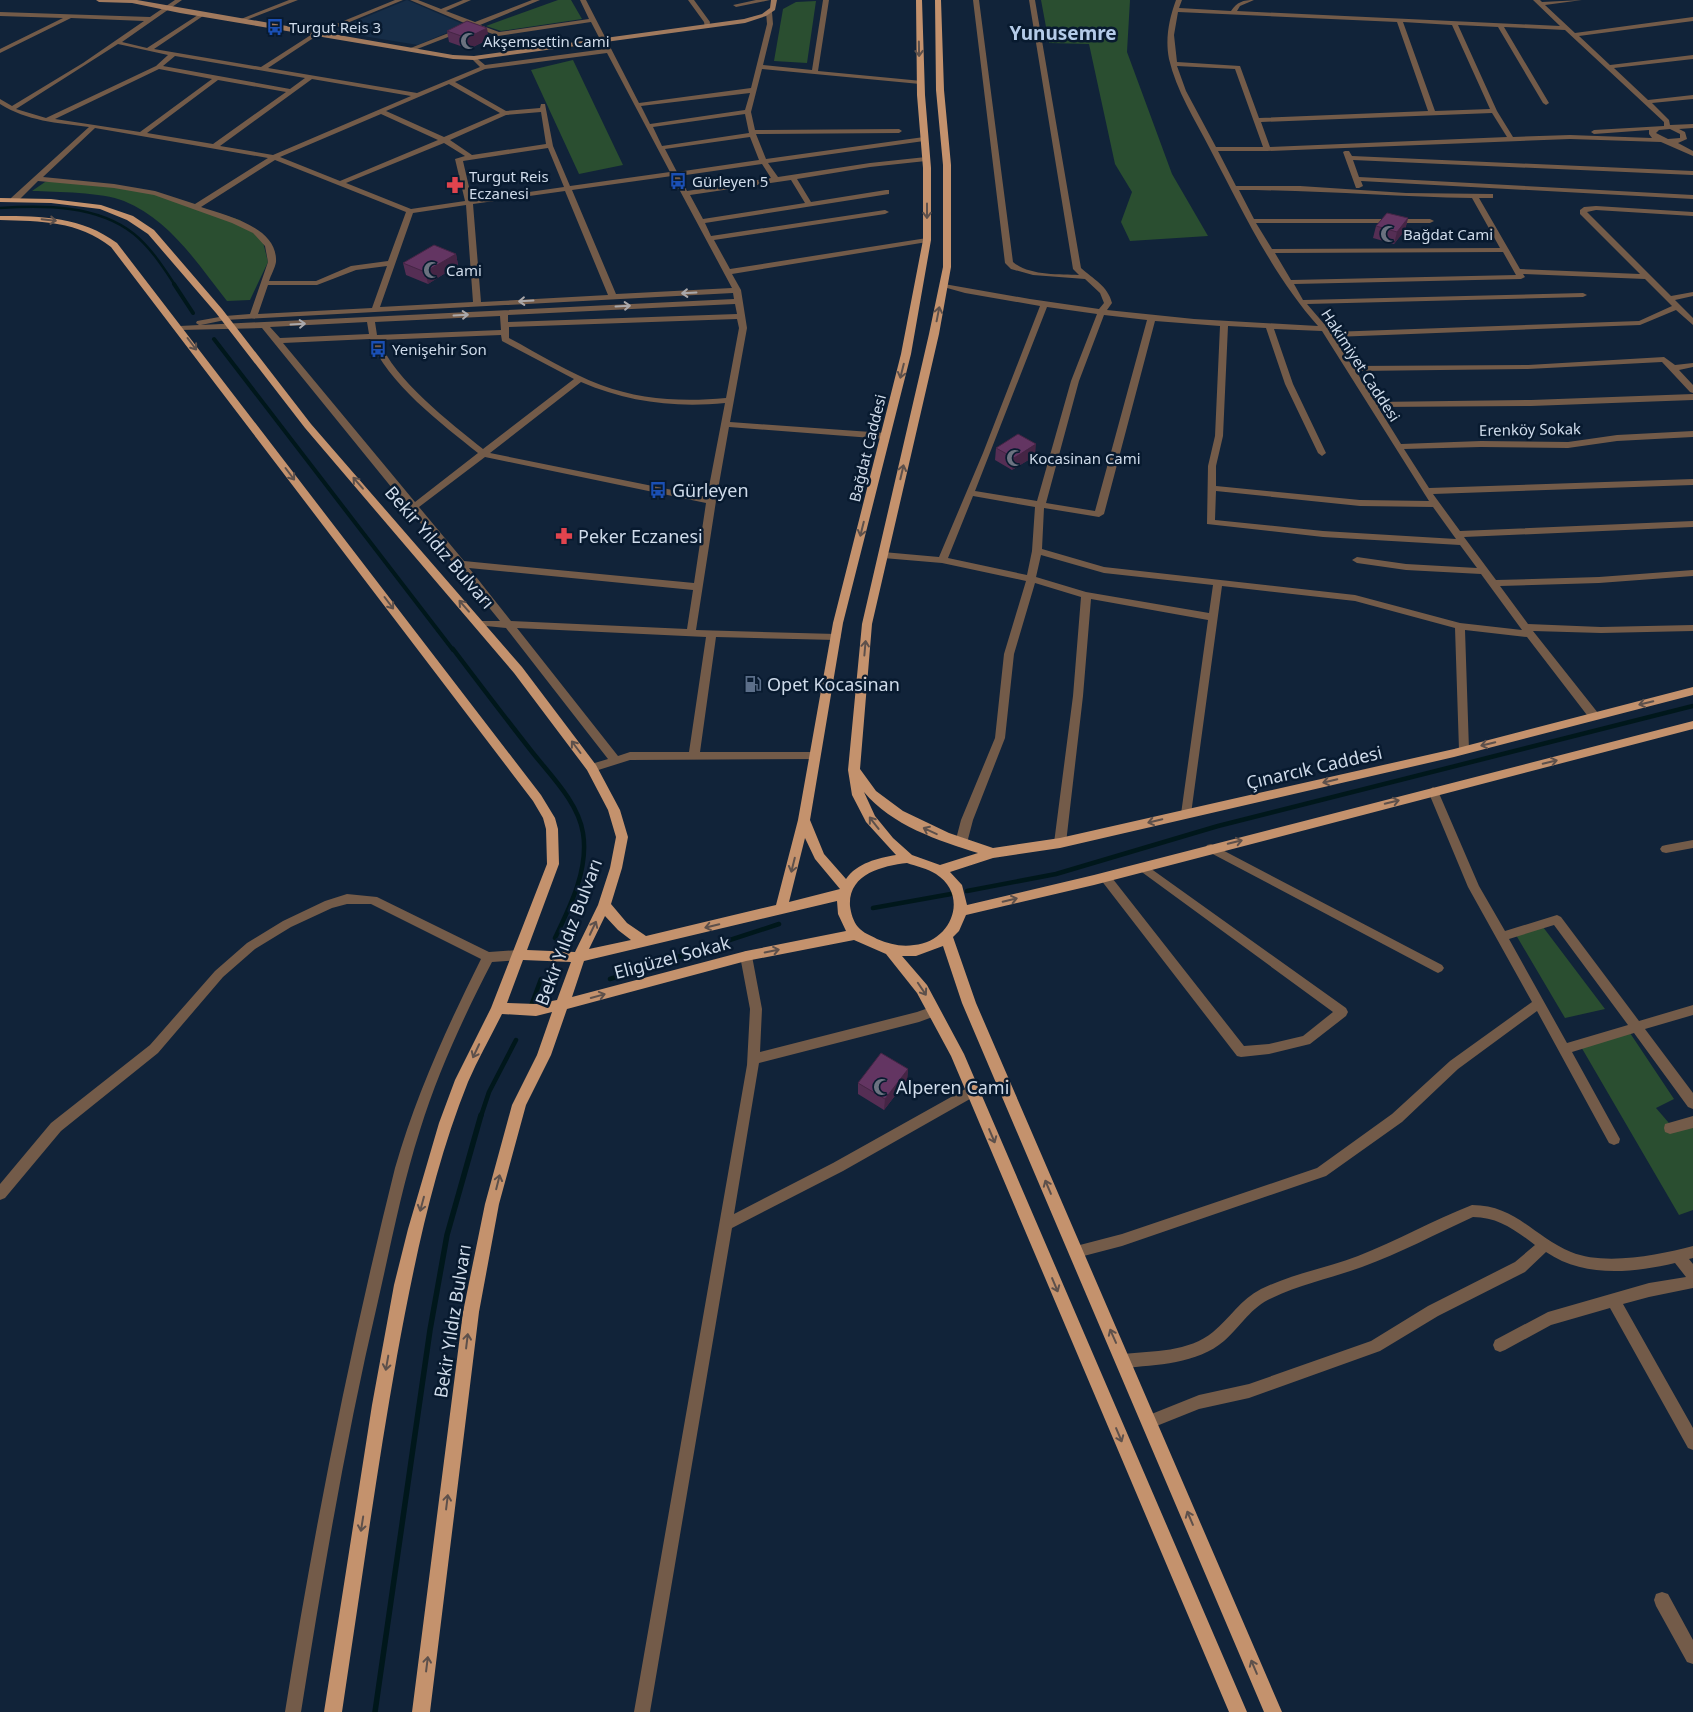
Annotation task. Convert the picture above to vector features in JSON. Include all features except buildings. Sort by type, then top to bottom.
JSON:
[{"type":"main road","name":"Bağdat Caddesi","points":[[781,910],[804,820],[836,637],[906,354],[927,240],[926,159],[920,82],[919,0]]},
{"type":"main road","points":[[908,858],[889,841],[870,819],[858,795],[854,770],[867,624],[947,267],[946,165],[940,90],[938,0]]},
{"type":"main road","name":"Bekir Yıldız Bulvarı","points":[[0,200],[42,200],[90,205],[112,210],[139,222],[156,237],[225,318],[308,426],[480,623],[518,670],[592,768],[614,810],[622,837],[616,868],[604,906],[579,957],[544,1055],[519,1105],[492,1204],[471,1312],[421,1712]]},
{"type":"main road","points":[[0,218],[63,222],[82,226],[104,236],[118,249],[544,808],[552,829],[554,846],[553,864],[498,1008],[462,1080],[446,1123],[415,1229],[386,1370],[333,1712]]},
{"type":"main road","name":"Çınarcık Caddesi","points":[[941,870],[992,853],[1060,842],[1464,750],[1693,691]]},
{"type":"main road","points":[[962,911],[1104,877],[1211,848],[1693,726]]},
{"type":"main road","points":[[854,770],[871,793],[896,812],[929,831],[992,853]]},
{"type":"main road","points":[[804,820],[819,856],[846,891]]},
{"type":"main road","points":[[908,858],[926,862],[941,870],[954,882],[961,896],[962,911],[957,925],[947,938],[932,947],[919,950],[891,951],[872,945],[856,934],[846,919],[842,903],[846,891],[856,874],[872,864],[889,859],[908,858]]},
{"type":"main road","name":"Eligüzel Sokak","points":[[519,954],[579,957],[781,910],[846,891]]},
{"type":"main road","points":[[604,906],[626,932],[646,942]]},
{"type":"main road","name":"Eligüzel Sokak","points":[[498,1008],[536,1010],[562,1005],[746,956],[856,934]]},
{"type":"main road","points":[[947,938],[969,1003],[1273,1712]]},
{"type":"main road","points":[[891,951],[922,989],[957,1054],[1238,1712]]},
{"type":"street","points":[[99,0],[133,1],[201,15],[410,50],[474,58],[604,42],[745,21],[769,12],[773,9],[774,0]]},
{"type":"street","points":[[11,109],[179,0]]},
{"type":"street","points":[[240,21],[295,0]]},
{"type":"street","points":[[262,69],[316,34],[400,0]]},
{"type":"street","points":[[413,0],[498,34],[593,20]]},
{"type":"street","points":[[440,11],[468,0]]},
{"type":"street","points":[[410,50],[537,0]]},
{"type":"street","points":[[583,0],[608,51],[728,272],[740,301],[743,328],[711,501],[691,633]]},
{"type":"street","points":[[691,0],[706,22],[707,27]]},
{"type":"street","points":[[736,5],[767,0]]},
{"type":"street","points":[[815,72],[826,0]]},
{"type":"street","points":[[976,0],[1000,204],[1009,263],[1015,268],[1046,275],[1085,277]]},
{"type":"street","points":[[961,843],[967,820],[1000,738],[1009,654],[1031,579],[1037,551],[1040,506],[1075,381],[1102,311],[1108,303],[1103,289],[1077,269],[1032,0]]},
{"type":"street","name":"Hakimiyet Caddesi","points":[[1179,0],[1175,10],[1170,39],[1173,64],[1183,91],[1251,221],[1301,302],[1327,332],[1435,504],[1483,571],[1594,716]]},
{"type":"street","points":[[1233,12],[1238,5],[1250,0]]},
{"type":"street","points":[[1538,2],[1579,0]]},
{"type":"street","points":[[1538,2],[1648,102],[1667,121],[1670,128],[1685,136],[1693,144]]},
{"type":"street","points":[[1175,10],[1568,28]]},
{"type":"street","points":[[769,12],[770,24],[748,112],[752,134],[763,160],[776,180]]},
{"type":"street","points":[[0,14],[149,19]]},
{"type":"street","points":[[148,50],[201,15]]},
{"type":"street","points":[[0,51],[70,16]]},
{"type":"street","points":[[1575,35],[1693,19]]},
{"type":"street","points":[[1399,20],[1432,113]]},
{"type":"street","points":[[1454,23],[1494,111],[1511,139]]},
{"type":"street","points":[[1500,25],[1546,103]]},
{"type":"street","points":[[116,42],[148,50],[417,95]]},
{"type":"street","points":[[196,207],[274,157],[484,67],[608,51]]},
{"type":"street","points":[[47,120],[158,67],[174,54]]},
{"type":"street","points":[[1609,67],[1693,57]]},
{"type":"street","points":[[474,58],[484,67]]},
{"type":"street","points":[[1173,64],[1238,67],[1267,149]]},
{"type":"street","points":[[158,67],[292,91]]},
{"type":"street","points":[[760,67],[920,82]]},
{"type":"street","points":[[141,134],[218,77]]},
{"type":"street","points":[[214,147],[311,77]]},
{"type":"street","points":[[450,82],[505,112]]},
{"type":"street","points":[[637,105],[754,90]]},
{"type":"street","points":[[1648,102],[1693,97]]},
{"type":"street","points":[[0,100],[11,109],[32,117],[274,157],[410,211],[763,160],[924,139]]},
{"type":"street","points":[[340,183],[444,140],[505,112],[543,107],[550,146],[614,297]]},
{"type":"street","points":[[380,111],[444,140],[472,158]]},
{"type":"street","points":[[1258,120],[1494,111]]},
{"type":"street","points":[[648,126],[748,112]]},
{"type":"street","points":[[14,200],[94,126]]},
{"type":"street","points":[[1570,137],[1610,130],[1693,126]]},
{"type":"street","points":[[1655,128],[1652,134],[1661,140]]},
{"type":"street","points":[[660,148],[752,134],[899,131]]},
{"type":"street","points":[[1670,142],[1682,141],[1685,136],[1693,134]]},
{"type":"street","points":[[1214,149],[1267,149],[1570,137],[1661,140],[1670,142],[1693,154]]},
{"type":"street","points":[[1345,145],[1361,192]]},
{"type":"street","points":[[477,304],[469,202],[459,159],[550,146]]},
{"type":"street","points":[[1349,158],[1693,173]]},
{"type":"street","points":[[685,194],[870,165],[926,159]]},
{"type":"street","points":[[793,177],[809,204]]},
{"type":"street","points":[[36,179],[135,189],[168,196],[256,231],[271,250],[272,262],[253,316]]},
{"type":"street","points":[[1356,179],[1693,197]]},
{"type":"street","points":[[1234,188],[1300,188],[1406,195],[1490,196]]},
{"type":"street","points":[[700,222],[886,192]]},
{"type":"street","points":[[1289,282],[1521,277],[1474,195]]},
{"type":"street","points":[[1693,214],[1596,208],[1587,209],[1583,212],[1693,323]]},
{"type":"street","points":[[375,310],[410,211]]},
{"type":"street","points":[[710,238],[884,212]]},
{"type":"street","points":[[1251,221],[1430,220]]},
{"type":"street","points":[[728,272],[927,240]]},
{"type":"street","points":[[1269,251],[1506,250]]},
{"type":"street","points":[[265,283],[320,282],[354,268],[391,263]]},
{"type":"street","points":[[1518,271],[1646,277]]},
{"type":"street","points":[[944,286],[1044,305],[1152,318],[1269,325],[1327,332],[1640,323],[1677,307]]},
{"type":"street","points":[[180,328],[225,318],[253,316],[737,290]]},
{"type":"street","points":[[1669,299],[1693,294]]},
{"type":"street","points":[[1301,302],[1583,295]]},
{"type":"street","points":[[180,328],[232,328],[504,312],[740,301]]},
{"type":"street","points":[[942,560],[988,453],[1044,305]]},
{"type":"street","points":[[504,312],[505,339],[580,379],[617,393],[658,401],[731,400]]},
{"type":"street","points":[[278,341],[741,316]]},
{"type":"street","points":[[969,494],[1099,514],[1152,318]]},
{"type":"street","points":[[371,320],[373,337],[384,358],[418,398],[450,428],[484,454],[711,501]]},
{"type":"street","points":[[1224,323],[1219,436],[1212,466],[1210,522],[1332,534],[1459,538],[1693,524]]},
{"type":"street","points":[[1269,325],[1289,384],[1322,453]]},
{"type":"street","points":[[266,326],[461,564],[614,760]]},
{"type":"street","points":[[1350,369],[1528,367],[1664,359],[1693,390]]},
{"type":"street","points":[[1674,368],[1693,365]]},
{"type":"street","points":[[414,507],[580,379]]},
{"type":"street","points":[[1372,404],[1531,403],[1693,398]]},
{"type":"street","points":[[726,424],[885,436]]},
{"type":"street","name":"Erenköy Sokak","points":[[1398,446],[1481,444],[1568,445],[1617,438],[1693,434]]},
{"type":"street","points":[[1426,491],[1693,482]]},
{"type":"street","points":[[1211,488],[1360,503],[1435,504]]},
{"type":"street","points":[[1037,551],[1104,570],[1355,598],[1460,626],[1528,630],[1693,628]]},
{"type":"street","points":[[883,555],[942,560],[1031,579],[1086,594],[1212,617]]},
{"type":"street","points":[[1357,560],[1406,567],[1483,571]]},
{"type":"street","points":[[461,564],[698,587]]},
{"type":"street","points":[[1492,583],[1599,580],[1693,573]]},
{"type":"street","points":[[1186,814],[1218,582]]},
{"type":"street","points":[[1060,842],[1078,696],[1086,594]]},
{"type":"street","points":[[480,623],[510,626],[711,634],[836,637]]},
{"type":"street","points":[[1460,626],[1464,750]]},
{"type":"street","points":[[694,756],[711,634]]},
{"type":"street","points":[[592,768],[630,756],[814,756]]},
{"type":"street","points":[[1433,792],[1474,888],[1614,1139]]},
{"type":"street","points":[[1666,849],[1693,844]]},
{"type":"street","points":[[1211,848],[1438,968]]},
{"type":"street","points":[[1104,877],[1241,1052],[1269,1049],[1306,1040],[1342,1012],[1143,867]]},
{"type":"street","points":[[0,1194],[56,1127],[154,1049],[234,959],[262,938],[287,924],[338,901],[356,898],[373,900],[488,957],[519,954]]},
{"type":"street","points":[[1501,936],[1556,920],[1693,1103]]},
{"type":"street","points":[[642,1712],[753,1059],[756,1009],[746,956]]},
{"type":"street","points":[[294,1712],[323,1530],[342,1430],[362,1337],[407,1150],[420,1110],[448,1039],[488,957]]},
{"type":"street","points":[[1076,1252],[1122,1240],[1321,1172],[1397,1118],[1454,1065],[1538,1003]]},
{"type":"street","points":[[1564,1049],[1693,1010]]},
{"type":"street","points":[[753,1059],[919,1017],[934,1011]]},
{"type":"street","points":[[725,1223],[731,1222],[838,1167],[973,1091]]},
{"type":"street","points":[[1670,1128],[1693,1122]]},
{"type":"street","points":[[1123,1361],[1168,1356],[1194,1350],[1216,1339],[1243,1309],[1262,1295],[1300,1280],[1360,1262],[1472,1211],[1485,1210],[1499,1214],[1569,1258],[1593,1265],[1679,1257],[1693,1252]]},
{"type":"street","points":[[1150,1422],[1199,1402],[1249,1392],[1375,1346],[1433,1311],[1520,1267],[1545,1244]]},
{"type":"street","points":[[1679,1257],[1693,1275]]},
{"type":"street","points":[[1500,1345],[1548,1319],[1649,1290],[1693,1282]]},
{"type":"street","points":[[1614,1301],[1693,1443]]},
{"type":"street","points":[[1662,1600],[1693,1656]]},
{"type":"shaded area","points":[[407,0],[465,25],[418,45],[332,31]]},
{"type":"green space","points":[[558,0],[571,0],[582,19],[501,31],[486,26]]},
{"type":"green space","points":[[1041,0],[1130,0],[1127,52],[1172,174],[1208,236],[1130,241],[1121,222],[1132,192],[1115,164],[1089,44],[1049,43]]},
{"type":"green space","points":[[816,1],[807,63],[774,61],[783,9],[796,2]]},
{"type":"green space","points":[[573,60],[623,165],[579,174],[531,70]]},
{"type":"green space","points":[[65,180],[144,190],[240,220],[263,242],[268,262],[250,300],[227,301],[182,244],[169,231],[140,209],[124,201],[79,193],[32,191],[45,182]]},
{"type":"green space","points":[[1543,927],[1605,1009],[1565,1018],[1516,935]]},
{"type":"green space","points":[[1628,1030],[1674,1099],[1656,1108],[1675,1130],[1693,1126],[1693,1210],[1679,1215],[1580,1045]]},
{"type":"waterway","points":[[0,208],[52,207],[70,209],[104,217],[120,224],[146,245],[175,285]]},
{"type":"waterway","points":[[174,284],[193,313]]},
{"type":"waterway","points":[[214,339],[453,650]]},
{"type":"waterway","points":[[453,649],[561,788],[580,821],[584,847],[581,874],[572,901],[555,938]]},
{"type":"waterway","points":[[967,891],[1056,874],[1218,826],[1693,706]]},
{"type":"waterway","points":[[873,908],[951,894]]},
{"type":"waterway","points":[[610,979],[779,924]]},
{"type":"waterway","points":[[531,1006],[541,979]]},
{"type":"waterway","points":[[481,1116],[489,1092],[516,1040]]},
{"type":"waterway","points":[[375,1712],[430,1330],[447,1235],[481,1115]]},
{"type":"place","name":"Turgut Reis 3","points":[[275,27]]},
{"type":"place","name":"Akşemsettin Cami","points":[[469,41]]},
{"type":"place","name":"Gürleyen 5","points":[[678,181]]},
{"type":"place","name":"Turgut Reis Eczanesi","points":[[455,185]]},
{"type":"place","name":"Bağdat Cami","points":[[1389,234]]},
{"type":"place","name":"Cami","points":[[432,270]]},
{"type":"place","name":"Yenişehir Son","points":[[378,349]]},
{"type":"place","name":"Kocasinan Cami","points":[[1015,458]]},
{"type":"place","name":"Gürleyen","points":[[658,490]]},
{"type":"place","name":"Peker Eczanesi","points":[[564,536]]},
{"type":"place","name":"Opet Kocasinan","points":[[753,684]]},
{"type":"place","name":"Alperen Cami","points":[[882,1087]]},
{"type":"district","name":"Yunusemre","points":[[1063,33]]}]
